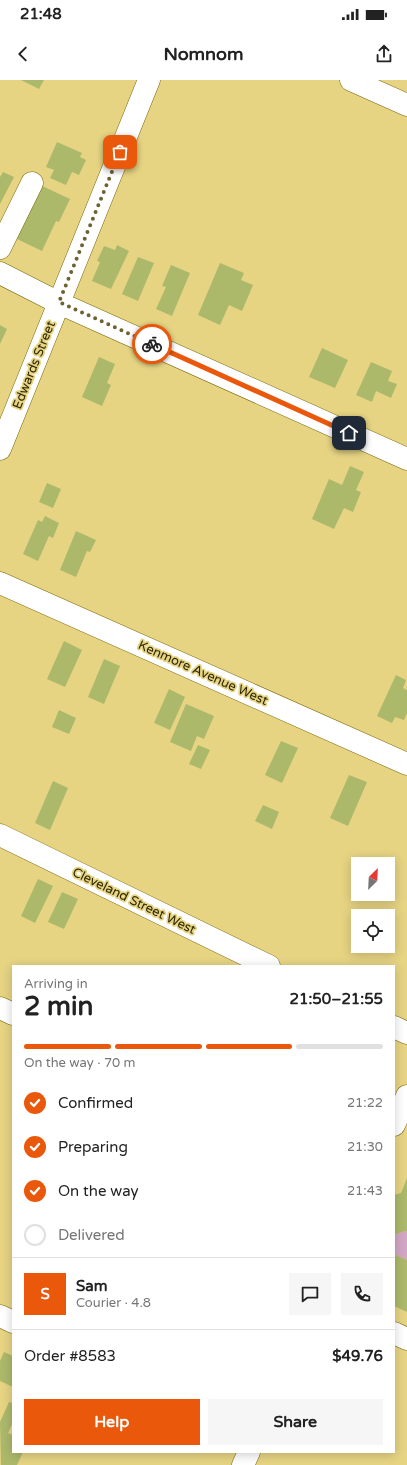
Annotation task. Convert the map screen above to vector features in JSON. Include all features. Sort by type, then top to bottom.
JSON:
[{"type":"street","name":"Edwards Street","points":[[0,449],[149,80]]},
{"type":"street","points":[[351,80],[407,105]]},
{"type":"street","points":[[0,248],[32,183]]},
{"type":"street","points":[[0,273],[59,302],[407,459]]},
{"type":"street","name":"Kenmore Avenue West","points":[[0,583],[407,764]]},
{"type":"street","name":"Cleveland Street West","points":[[0,835],[267,965]]},
{"type":"street","points":[[0,1008],[12,1014]]},
{"type":"street","points":[[395,1027],[407,1033]]},
{"type":"street","points":[[395,1123],[407,1096]]},
{"type":"street","points":[[0,1316],[12,1322]]},
{"type":"street","points":[[395,1333],[407,1339]]},
{"type":"street","points":[[243,1465],[249,1453]]},
{"type":"shaded area","points":[[407,1231],[407,1260],[395,1254],[395,1235]]},
{"type":"building","points":[[21,80],[44,80],[39,89]]},
{"type":"building","points":[[57,142],[82,153],[80,157],[86,160],[79,175],[72,172],[66,185],[50,178],[54,170],[46,167]]},
{"type":"building","points":[[3,172],[14,177],[0,204],[0,177]]},
{"type":"building","points":[[40,185],[70,199],[59,222],[56,221],[42,251],[15,238]]},
{"type":"building","points":[[117,245],[129,251],[111,289],[92,281],[100,262],[97,261],[104,246],[115,250]]},
{"type":"building","points":[[138,257],[154,263],[138,301],[122,294]]},
{"type":"building","points":[[220,263],[244,273],[241,280],[253,285],[242,311],[229,305],[220,325],[198,315]]},
{"type":"building","points":[[171,265],[190,273],[172,316],[156,309],[166,287],[162,286]]},
{"type":"building","points":[[0,325],[7,329],[0,344]]},
{"type":"building","points":[[322,348],[348,360],[335,388],[309,377]]},
{"type":"building","points":[[99,357],[115,364],[107,383],[111,385],[102,406],[82,397]]},
{"type":"building","points":[[371,362],[392,371],[388,381],[397,384],[391,398],[376,391],[372,402],[356,395]]},
{"type":"building","points":[[350,466],[364,472],[356,490],[361,492],[353,512],[344,508],[334,529],[312,519],[329,479],[342,485]]},
{"type":"building","points":[[47,483],[61,489],[53,508],[39,502]]},
{"type":"building","points":[[45,516],[59,523],[53,538],[49,536],[38,561],[23,554],[38,520],[42,522]]},
{"type":"building","points":[[76,531],[96,540],[90,552],[87,551],[76,577],[60,570]]},
{"type":"building","points":[[64,641],[82,650],[65,687],[47,679]]},
{"type":"building","points":[[104,659],[120,666],[104,704],[88,697]]},
{"type":"building","points":[[396,675],[406,680],[403,688],[407,690],[407,713],[404,720],[395,717],[392,723],[377,716]]},
{"type":"building","points":[[169,689],[185,697],[170,730],[154,723]]},
{"type":"building","points":[[186,704],[214,716],[204,739],[197,736],[191,751],[170,742]]},
{"type":"building","points":[[59,710],[76,718],[69,734],[52,727]]},
{"type":"building","points":[[281,741],[298,748],[282,783],[265,775]]},
{"type":"building","points":[[198,745],[210,750],[201,769],[189,764]]},
{"type":"building","points":[[349,775],[367,782],[348,826],[330,818]]},
{"type":"building","points":[[53,781],[68,788],[50,830],[35,823]]},
{"type":"building","points":[[263,805],[279,812],[272,829],[255,821]]},
{"type":"building","points":[[38,879],[53,886],[35,923],[21,916]]},
{"type":"building","points":[[62,892],[78,899],[64,929],[48,922]]},
{"type":"building","points":[[407,1178],[407,1231],[395,1235],[395,1195],[401,1193]]},
{"type":"building","points":[[395,1254],[407,1260],[407,1312],[395,1306]]},
{"type":"building","points":[[4,1352],[12,1356],[12,1387],[0,1381],[0,1361]]},
{"type":"building","points":[[9,1402],[12,1403],[12,1424],[8,1433],[12,1435],[12,1453],[23,1453],[17,1465],[1,1465],[0,1422]]},
{"type":"way so far","points":[[120,152],[59,302],[152,344]]},
{"type":"route","points":[[152,344],[349,433]]}]
